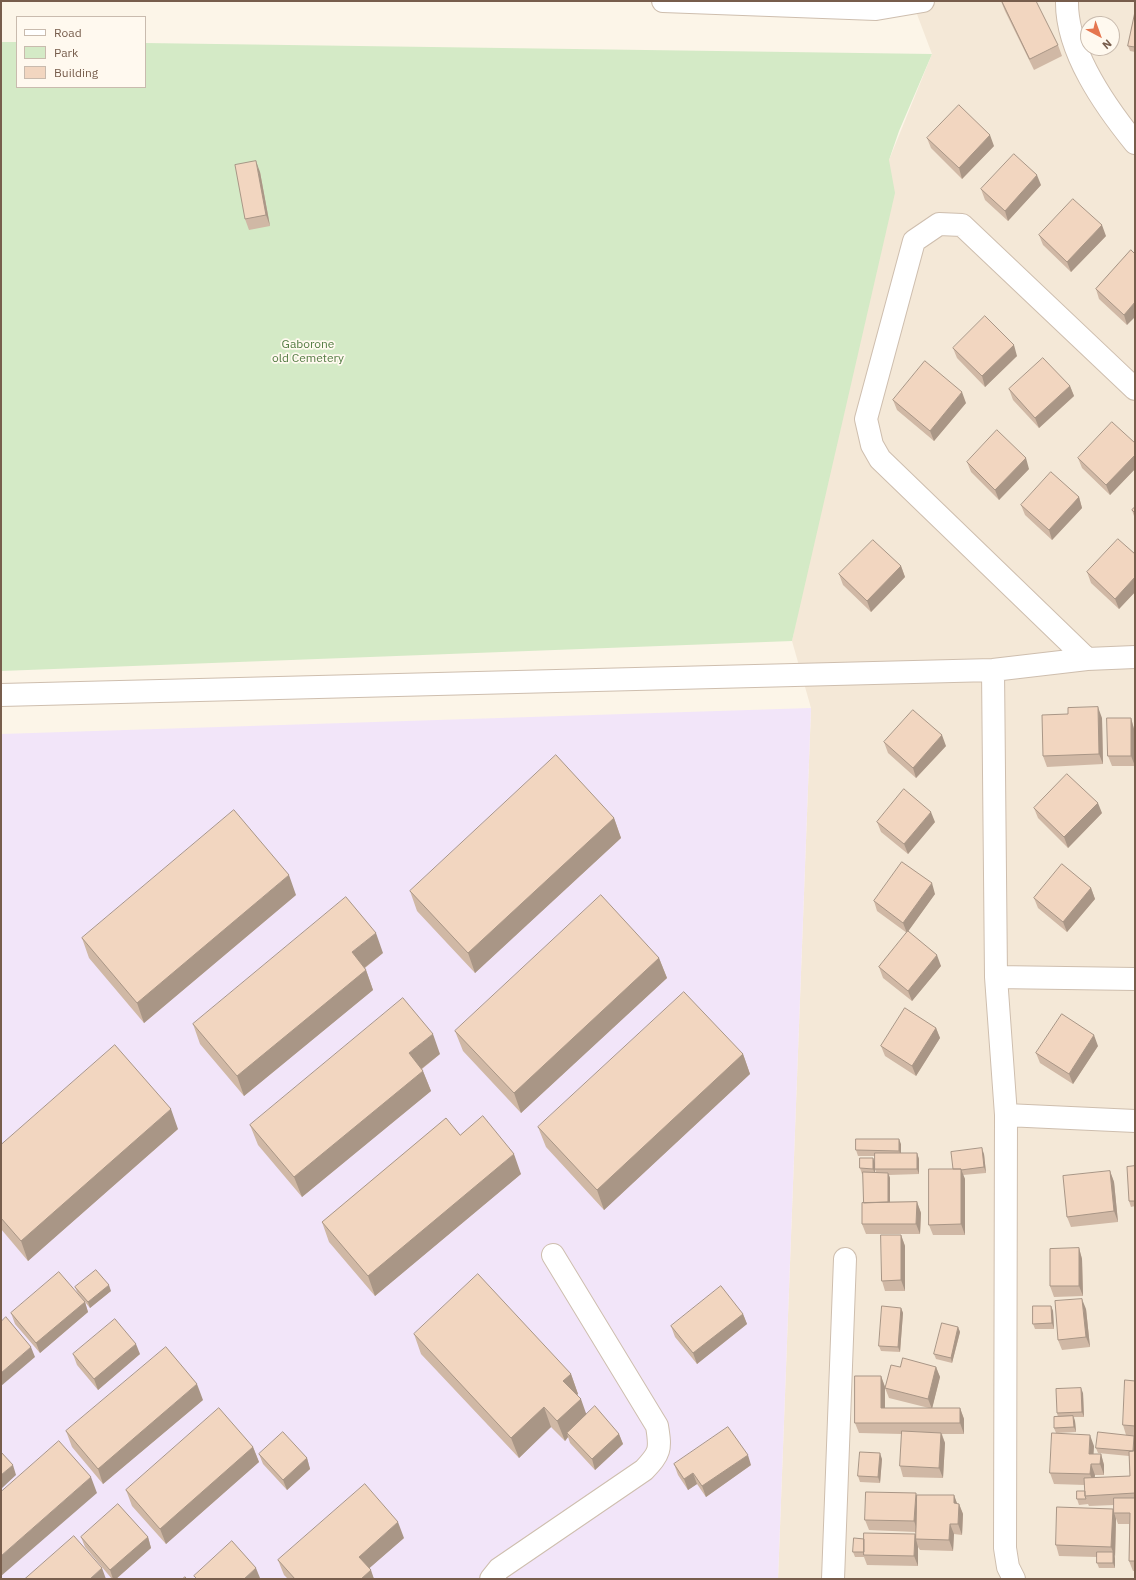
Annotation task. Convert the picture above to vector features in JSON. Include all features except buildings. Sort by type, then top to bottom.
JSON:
[{"type":"street","points":[[664,1],[876,9],[923,1]]},
{"type":"street","points":[[1067,1],[1067,14],[1081,60],[1107,108],[1135,144]]},
{"type":"street","points":[[1087,659],[880,459],[872,445],[866,419],[914,241],[939,224],[962,225],[1135,389]]},
{"type":"street","points":[[1,695],[993,670],[1087,659],[1135,657]]},
{"type":"street","points":[[993,670],[996,977],[1006,1115],[1005,1548],[1008,1567],[1014,1579]]},
{"type":"street","points":[[996,977],[1135,979]]},
{"type":"street","points":[[1006,1115],[1135,1120]]},
{"type":"street","points":[[491,1579],[500,1569],[644,1470],[657,1456],[660,1442],[657,1426],[553,1255]]},
{"type":"street","points":[[833,1579],[844,1259]]},
{"type":"shaded area","points":[[912,1],[1135,1],[1135,1579],[778,1579],[811,708],[792,641],[889,160],[932,54]]},
{"type":"shaded area","points":[[811,708],[778,1579],[1,1579],[1,734]]},
{"type":"green space","name":"Gaborone old Cemetery","points":[[1,42],[16,42],[16,88],[146,88],[146,43],[932,54],[899,131],[889,160],[895,193],[792,641],[1,671]]}]
